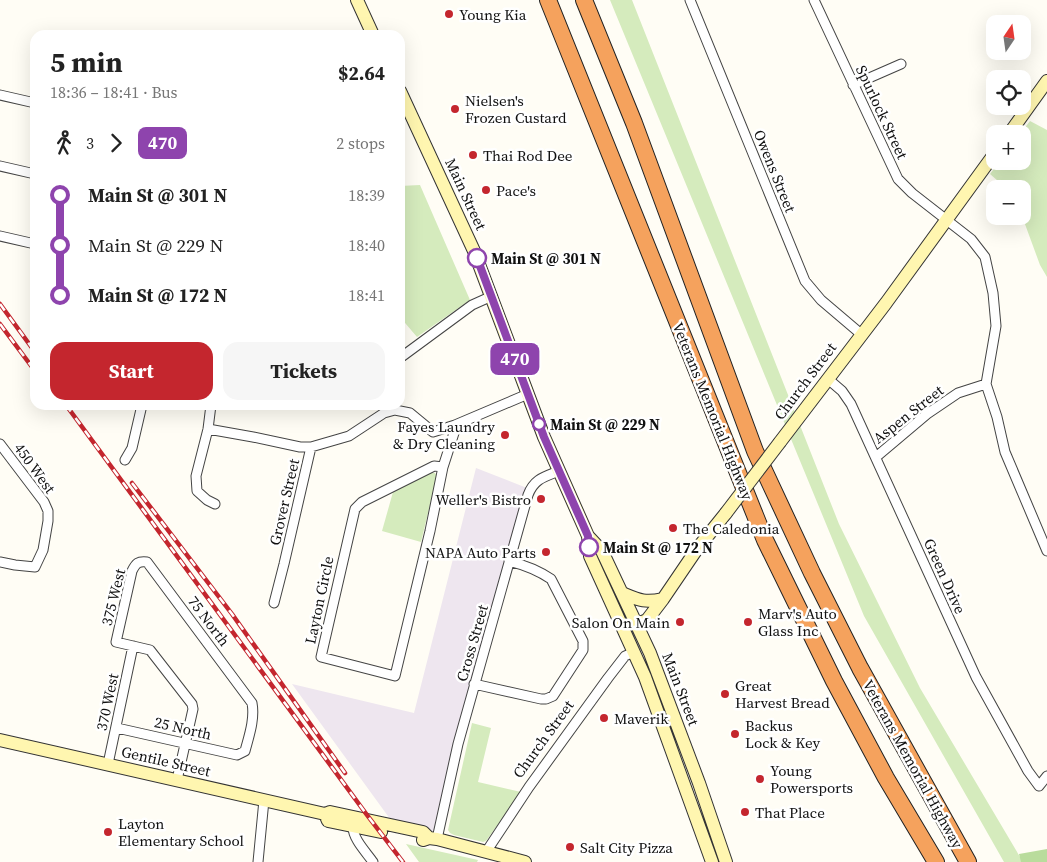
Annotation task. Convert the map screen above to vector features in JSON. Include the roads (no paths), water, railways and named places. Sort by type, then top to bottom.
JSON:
[{"type":"highway","name":"Veterans Memorial Highway","points":[[548,0],[765,540],[806,626],[847,705],[886,778],[936,862]]},
{"type":"highway","name":"Veterans Memorial Highway","points":[[584,0],[634,123],[755,450],[812,573],[860,668],[968,862]]},
{"type":"highway","points":[[921,780],[977,862]]},
{"type":"main road","points":[[356,0],[371,30]]},
{"type":"main road","points":[[1015,125],[1047,81]]},
{"type":"main road","name":"Main Street","points":[[405,102],[481,268],[544,437],[588,536],[590,556],[645,677],[712,862]]},
{"type":"main road","name":"Church Street","points":[[637,624],[647,620],[663,600],[697,549],[886,304],[986,165]]},
{"type":"main road","name":"Main Street","points":[[588,536],[602,551],[650,653],[699,783],[726,862]]},
{"type":"main road","points":[[622,594],[643,601],[663,600]]},
{"type":"main road","points":[[634,652],[638,651],[643,654],[653,681],[667,696]]},
{"type":"main road","name":"Gentile Street","points":[[0,740],[325,814],[330,812],[423,832],[433,838],[525,862]]},
{"type":"main road","name":"Gentile Street","points":[[325,814],[328,821],[353,827],[422,840],[433,838]]},
{"type":"street","name":"Owens Street","points":[[690,0],[805,281],[820,300],[862,334]]},
{"type":"street","name":"Spurlock Street","points":[[814,0],[898,179],[912,193],[971,239],[985,257],[993,293],[996,326],[986,384]]},
{"type":"street","points":[[853,85],[902,64]]},
{"type":"street","points":[[0,95],[30,102]]},
{"type":"street","points":[[0,166],[30,173]]},
{"type":"street","points":[[0,236],[30,243]]},
{"type":"street","points":[[405,354],[472,305],[492,296]]},
{"type":"street","name":"Green Drive","points":[[828,379],[842,392],[851,404],[976,678],[1028,771],[1039,786],[1047,776]]},
{"type":"street","points":[[986,384],[1005,452],[1047,551]]},
{"type":"street","name":"Aspen Street","points":[[876,457],[927,414],[958,393],[986,384]]},
{"type":"street","points":[[455,425],[528,394]]},
{"type":"street","points":[[125,460],[132,448],[141,410]]},
{"type":"street","points":[[210,410],[208,429],[196,476],[197,491],[215,504]]},
{"type":"street","name":"Grover Street","points":[[274,603],[311,447],[349,436],[384,413],[395,410],[410,414],[433,432],[455,425]]},
{"type":"street","name":"Layton Circle","points":[[443,467],[434,466],[362,502],[354,509],[321,657],[395,676],[430,531],[443,467],[455,425]]},
{"type":"street","points":[[208,429],[300,447],[311,447]]},
{"type":"street","name":"450 West","points":[[0,444],[44,502],[48,511],[43,550],[35,567],[0,562]]},
{"type":"street","name":"Cross Street","points":[[433,838],[474,684],[528,495],[538,480],[559,471]]},
{"type":"street","name":"375 West","points":[[133,646],[116,642],[132,571],[135,564],[140,561]]},
{"type":"street","name":"75 North","points":[[140,561],[148,562],[252,703],[254,710],[253,718],[243,753]]},
{"type":"street","points":[[474,684],[546,699],[553,696],[583,650],[583,641],[551,578],[522,564],[510,561]]},
{"type":"street","points":[[133,646],[150,650],[192,704],[193,709],[177,780]]},
{"type":"street","name":"370 West","points":[[108,764],[133,646]]},
{"type":"street","name":"Church Street","points":[[486,852],[529,787],[608,678],[625,656],[634,652]]},
{"type":"street","name":"25 North","points":[[117,728],[238,755],[243,753]]},
{"type":"street","points":[[258,862],[264,800]]},
{"type":"street","points":[[353,827],[356,838],[373,862]]},
{"type":"railway","points":[[0,304],[30,345]]},
{"type":"railway","points":[[0,324],[30,364]]},
{"type":"railway","points":[[70,410],[403,862]]},
{"type":"railway","points":[[132,483],[232,614],[345,773]]},
{"type":"place","name":"Young Kia","points":[[449,14]]},
{"type":"place","name":"Nielsen's Frozen Custard","points":[[455,109]]},
{"type":"place","name":"Thai Rod Dee","points":[[473,155]]},
{"type":"place","name":"Pace's","points":[[486,190]]},
{"type":"place","name":"Main St @ 301 N","points":[[477,258]]},
{"type":"place","name":"Main St @ 229 N","points":[[539,424]]},
{"type":"place","name":"Fayes Laundry & Dry Cleaning","points":[[505,435]]},
{"type":"place","name":"Weller's Bistro","points":[[541,499]]},
{"type":"place","name":"The Caledonia","points":[[673,528]]},
{"type":"place","name":"Main St @ 172 N","points":[[589,547]]},
{"type":"place","name":"NAPA Auto Parts","points":[[546,552]]},
{"type":"place","name":"Salon On Main","points":[[680,622]]},
{"type":"place","name":"Marv's Auto Glass Inc","points":[[748,622]]},
{"type":"place","name":"Great Harvest Bread","points":[[725,694]]},
{"type":"place","name":"Maverik","points":[[604,718]]},
{"type":"place","name":"Backus Lock & Key","points":[[735,734]]},
{"type":"place","name":"Young Powersports","points":[[760,779]]},
{"type":"place","name":"That Place","points":[[745,812]]},
{"type":"place","name":"Layton Elementary School","points":[[108,832]]},
{"type":"place","name":"Salt City Pizza","points":[[570,847]]}]
